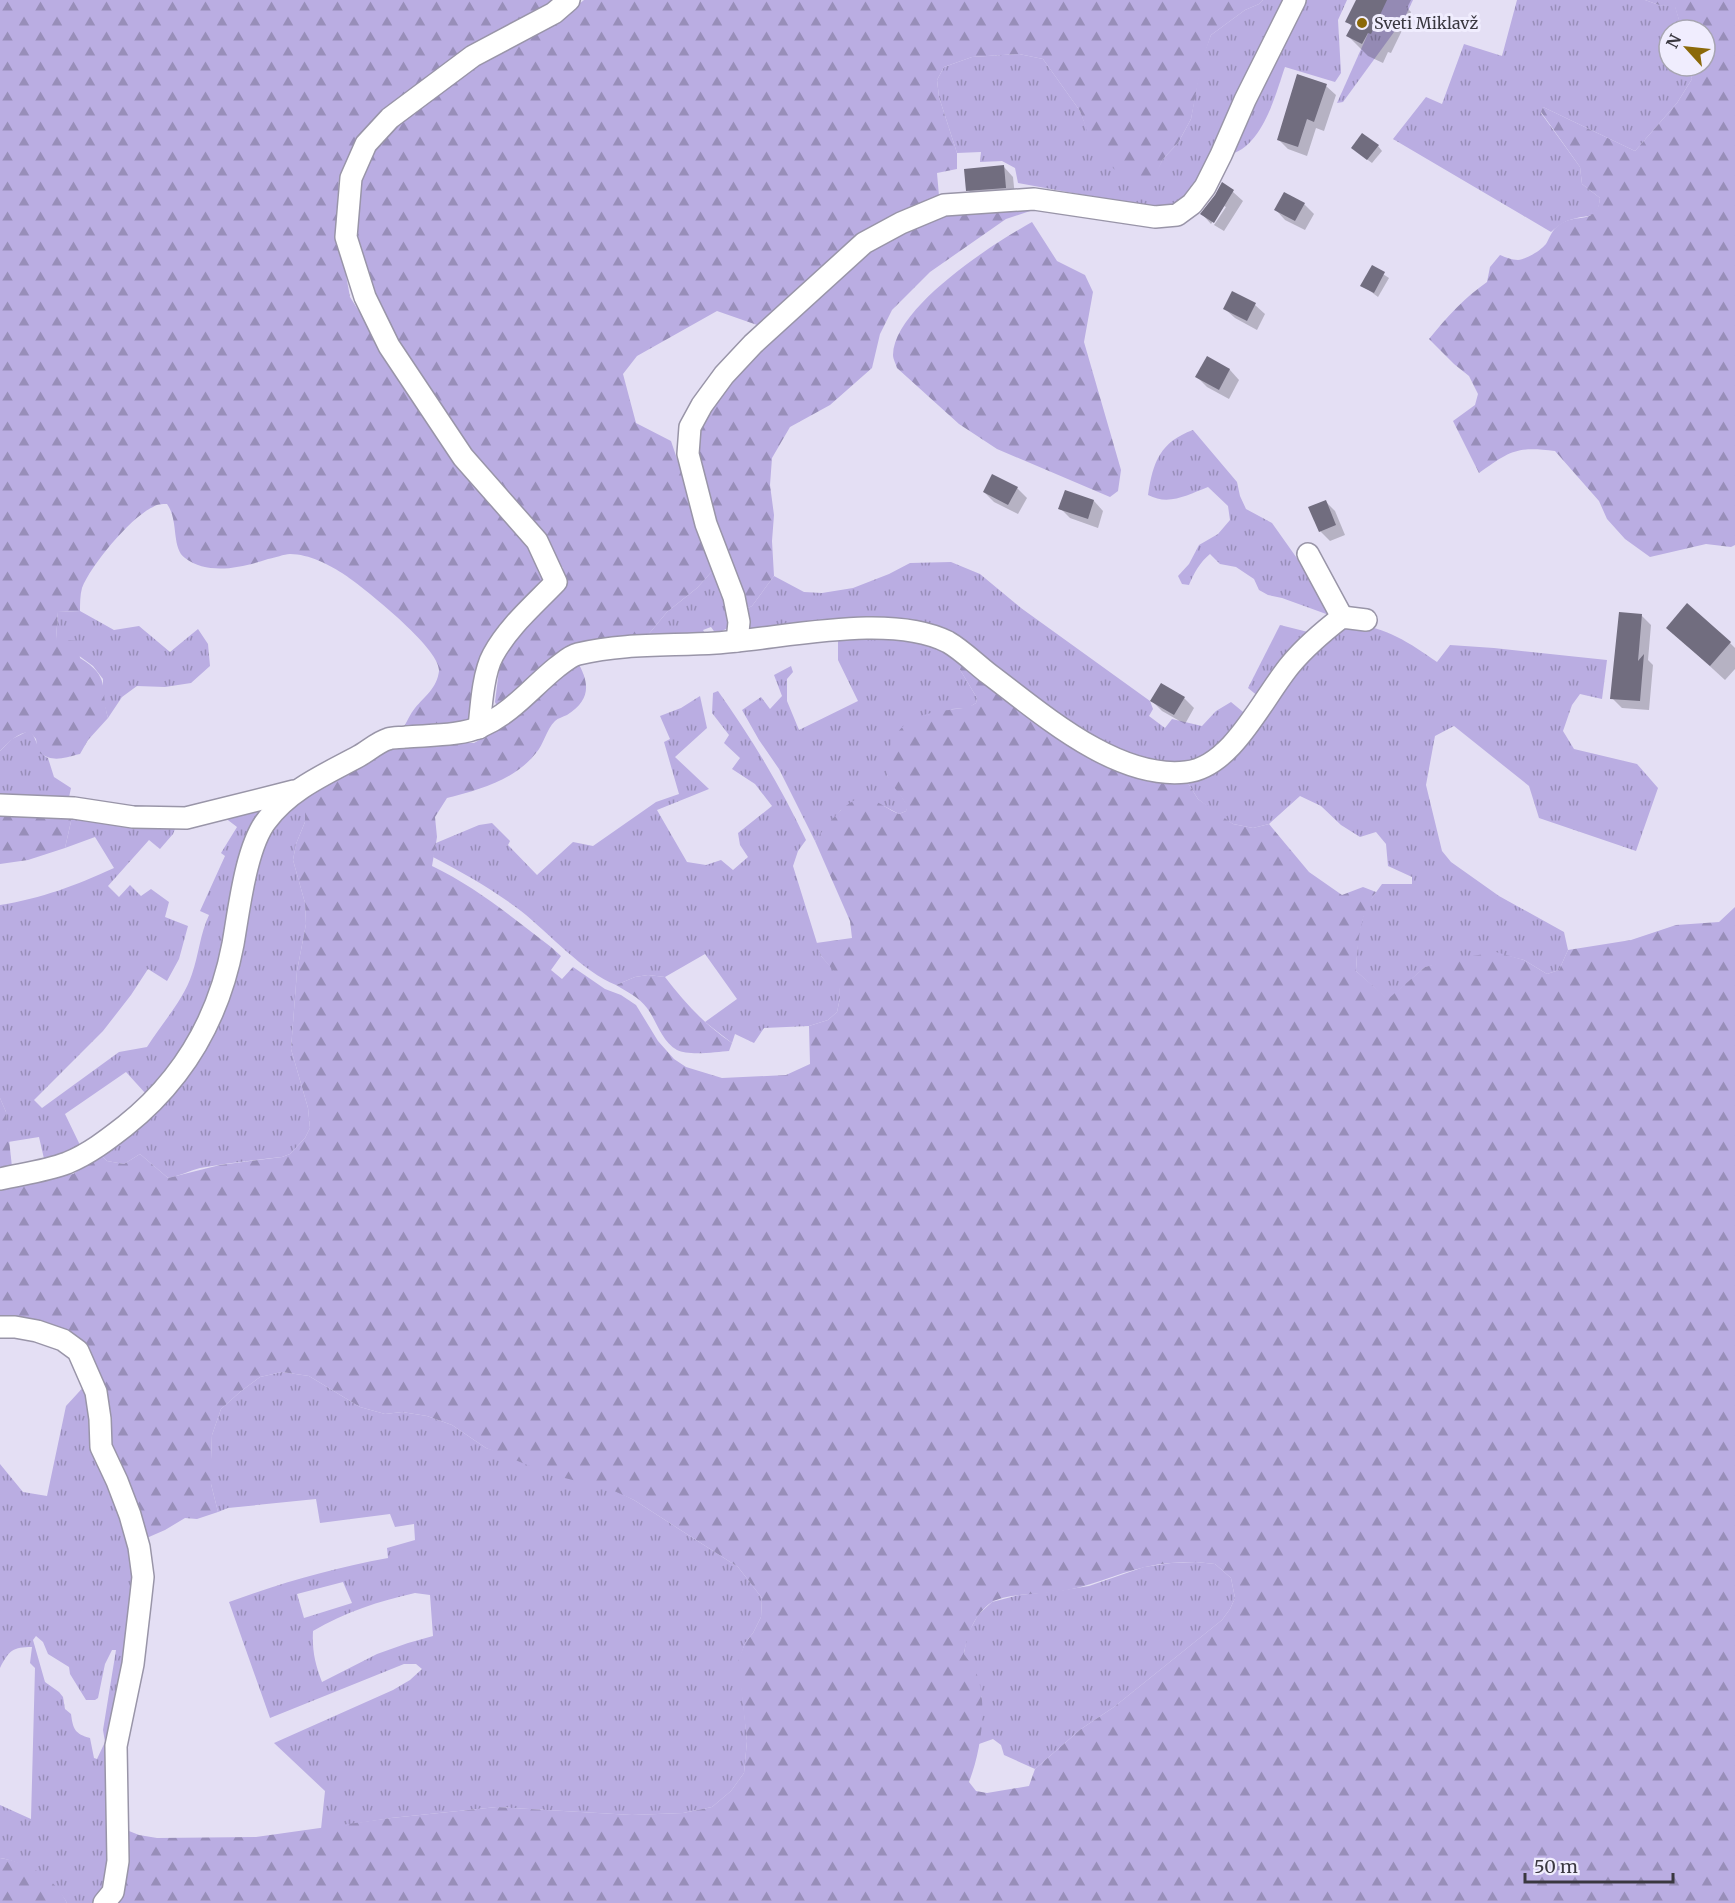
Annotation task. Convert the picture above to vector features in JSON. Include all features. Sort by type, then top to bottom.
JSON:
[{"type":"street","points":[[479,728],[482,699],[492,657],[515,624],[556,582],[537,541],[464,457],[389,346],[365,297],[346,237],[351,178],[366,144],[396,112],[473,56],[554,13],[569,0]]},
{"type":"street","points":[[737,641],[739,622],[734,597],[706,524],[688,454],[690,427],[702,405],[724,375],[753,344],[864,243],[901,223],[944,205],[1034,200],[1155,217],[1177,215],[1192,204],[1205,187],[1295,0]]},
{"type":"street","points":[[1308,555],[1342,617]]},
{"type":"street","points":[[0,1179],[65,1164],[100,1146],[144,1111],[182,1069],[220,997],[254,844],[265,821],[318,776],[388,739],[479,728],[507,712],[542,679],[573,655],[624,646],[737,641],[849,629],[882,629],[919,633],[949,643],[1030,704],[1098,750],[1119,761],[1137,766],[1156,771],[1185,773],[1203,768],[1222,756],[1291,663],[1317,636],[1342,617],[1366,620]]},
{"type":"street","points":[[0,805],[74,808],[133,817],[186,818],[301,789]]},
{"type":"street","points":[[0,1327],[37,1331],[63,1340],[78,1351],[96,1392],[100,1419],[100,1447],[120,1489],[139,1547],[143,1577],[140,1604],[133,1664],[116,1746],[118,1861],[113,1892],[104,1903]]},
{"type":"green space","points":[[0,0],[562,0],[381,116],[355,143],[339,180],[336,220],[350,297],[391,362],[540,559],[547,581],[514,614],[469,728],[403,728],[413,710],[436,682],[439,671],[436,661],[415,634],[355,582],[326,564],[297,554],[237,567],[215,568],[194,564],[185,558],[178,548],[171,511],[167,504],[163,504],[144,512],[123,531],[103,555],[82,588],[80,611],[58,612],[56,639],[78,641],[80,658],[96,671],[103,684],[108,718],[88,740],[80,754],[58,759],[49,758],[38,752],[36,739],[30,732],[10,741],[0,751]]},
{"type":"green space","points":[[584,0],[1263,0],[1211,35],[1202,62],[1191,119],[1178,143],[1163,159],[1155,176],[1136,179],[1114,169],[1091,142],[1080,111],[1043,59],[1019,54],[972,57],[944,67],[937,80],[939,97],[957,153],[957,169],[937,173],[939,196],[760,326],[717,311],[637,356],[623,374],[636,423],[671,441],[714,569],[697,588],[667,612],[643,641],[572,648],[499,710],[495,702],[501,654],[518,632],[559,594],[564,581],[563,568],[448,419],[377,311],[351,220],[359,170],[395,122],[458,76]]},
{"type":"green space","points":[[1263,0],[1286,0],[1223,135],[1184,203],[1160,207],[1018,183],[1015,168],[1002,161],[980,162],[981,152],[957,153],[939,97],[937,80],[944,67],[972,57],[1019,54],[1043,59],[1080,111],[1092,142],[1154,176],[1163,159],[1178,143],[1191,119],[1201,62],[1211,35]]},
{"type":"green space","points":[[1299,0],[1347,0],[1338,20],[1341,73],[1335,82],[1285,67],[1271,106],[1258,132],[1239,151],[1227,155]]},
{"type":"green space","points":[[1383,0],[1413,0],[1405,17],[1343,102],[1337,103]]},
{"type":"green space","points":[[1517,0],[1645,0],[1659,5],[1675,6],[1678,18],[1657,18],[1657,78],[1692,79],[1677,103],[1635,151],[1543,107],[1541,113],[1580,167],[1582,184],[1600,198],[1595,213],[1567,221],[1551,232],[1393,139],[1426,97],[1442,104],[1464,44],[1502,56]]},
{"type":"green space","points":[[1645,0],[1735,0],[1735,545],[1731,547],[1706,544],[1650,557],[1625,539],[1607,519],[1599,501],[1555,451],[1531,449],[1514,452],[1479,473],[1453,421],[1475,405],[1478,394],[1469,376],[1429,339],[1456,308],[1487,282],[1490,267],[1500,255],[1518,260],[1529,256],[1546,244],[1559,225],[1590,215],[1598,207],[1600,198],[1582,184],[1580,167],[1541,112],[1543,107],[1635,151],[1677,103],[1692,78],[1717,78],[1717,18],[1678,18],[1675,7]]},
{"type":"green space","points":[[1045,206],[1006,219],[930,272],[892,310],[880,334],[872,368],[830,405],[790,427],[772,458],[770,485],[774,515],[772,541],[774,576],[752,606],[742,611],[698,476],[695,420],[773,334],[858,259],[932,215]]},
{"type":"green space","points":[[1032,222],[1057,261],[1085,275],[1093,292],[1084,342],[1121,470],[1118,491],[1110,497],[997,449],[959,424],[897,368],[893,358],[898,336],[927,297],[994,245]]},
{"type":"green space","points":[[1193,430],[1237,482],[1246,509],[1272,523],[1328,602],[1329,615],[1268,595],[1259,590],[1254,579],[1236,567],[1220,564],[1210,554],[1198,568],[1189,585],[1182,584],[1178,576],[1189,564],[1199,545],[1218,534],[1230,520],[1228,506],[1208,487],[1171,499],[1163,500],[1148,495],[1152,473],[1160,455],[1173,441]]},
{"type":"green space","points":[[951,562],[980,574],[1021,608],[1150,701],[1153,709],[1149,716],[1165,728],[1172,719],[1202,726],[1216,711],[1231,702],[1248,716],[1196,768],[1116,756],[943,633],[751,633],[746,628],[742,611],[752,606],[774,576],[804,592],[822,593],[853,588],[910,563]]},
{"type":"green space","points":[[714,569],[731,606],[728,628],[716,634],[711,627],[703,630],[706,635],[643,641],[667,612],[697,588]]},
{"type":"green space","points":[[80,611],[114,630],[139,626],[170,652],[198,629],[208,644],[210,666],[191,683],[165,687],[137,686],[122,697],[108,718],[103,699],[103,679],[93,666],[56,639],[58,612]]},
{"type":"green space","points":[[1352,624],[1387,632],[1437,662],[1450,645],[1607,660],[1602,699],[1580,694],[1572,705],[1563,731],[1574,749],[1637,764],[1658,788],[1636,851],[1539,818],[1529,786],[1454,726],[1435,736],[1426,785],[1442,851],[1451,862],[1499,896],[1564,932],[1568,950],[1559,970],[1547,974],[1524,960],[1496,953],[1425,967],[1388,1000],[1356,971],[1358,936],[1366,906],[1382,884],[1412,884],[1412,877],[1388,866],[1386,844],[1376,832],[1360,837],[1341,825],[1321,806],[1300,796],[1269,824],[1253,828],[1233,824],[1198,799],[1186,780],[1264,706],[1330,635]]},
{"type":"green space","points":[[1280,625],[1312,633],[1259,697],[1248,688]]},
{"type":"green space","points":[[900,633],[959,655],[959,668],[977,698],[976,703],[968,708],[952,709],[887,775],[908,806],[906,811],[899,814],[884,806],[841,810],[815,841],[779,769],[742,710],[761,697],[770,709],[782,696],[774,675],[791,666],[793,672],[787,679],[787,701],[799,730],[858,701],[838,660],[838,636]]},
{"type":"green space","points":[[959,655],[1063,736],[1186,780],[1198,799],[1233,824],[1253,828],[1269,824],[1309,872],[1342,895],[1363,887],[1376,892],[1363,920],[1356,971],[1388,999],[1425,967],[1455,959],[1496,952],[1524,960],[1547,974],[1559,970],[1568,950],[1631,940],[1676,925],[1719,922],[1735,907],[1735,1903],[117,1903],[124,1829],[139,1835],[157,1838],[256,1837],[391,1818],[497,1807],[632,1815],[683,1813],[712,1807],[731,1791],[744,1773],[747,1741],[738,1661],[745,1643],[761,1617],[762,1598],[738,1567],[634,1500],[612,1490],[549,1474],[486,1448],[452,1425],[427,1416],[402,1412],[385,1414],[360,1407],[309,1376],[282,1372],[260,1377],[221,1409],[212,1435],[211,1459],[211,1484],[218,1512],[197,1519],[185,1518],[142,1540],[104,1435],[78,1344],[0,1320],[0,1187],[73,1174],[101,1155],[107,1161],[124,1164],[140,1154],[168,1178],[220,1165],[290,1154],[305,1138],[310,1128],[308,1108],[291,1049],[297,971],[306,924],[305,903],[293,860],[296,844],[305,822],[305,795],[398,743],[474,743],[511,722],[532,699],[577,661],[586,684],[581,703],[567,715],[555,721],[539,749],[518,770],[496,783],[447,798],[435,817],[437,837],[432,866],[479,893],[551,947],[561,956],[551,970],[562,979],[573,967],[605,989],[621,995],[636,1005],[658,1041],[674,1059],[686,1067],[722,1078],[786,1075],[810,1064],[809,1026],[828,1020],[837,1012],[840,998],[838,976],[821,956],[816,943],[852,938],[850,921],[815,841],[839,812],[862,798],[877,802],[899,814],[906,811],[907,806],[887,775],[890,747],[899,730],[913,720],[930,713],[976,703],[977,698],[959,668]],"holes":[[[1190,1562],[1215,1564],[1231,1578],[1235,1598],[1222,1620],[1114,1707],[1081,1729],[1035,1769],[1029,1786],[987,1793],[976,1791],[969,1782],[980,1741],[982,1696],[975,1670],[964,1654],[972,1625],[986,1607],[1005,1597],[1067,1590],[1151,1566]]]},
{"type":"green space","points":[[718,691],[765,764],[806,840],[798,851],[793,866],[821,956],[839,976],[840,998],[837,1012],[828,1020],[809,1026],[764,1028],[754,1043],[735,1034],[732,1043],[705,1022],[737,999],[705,954],[665,977],[648,975],[635,977],[616,985],[579,962],[511,903],[433,857],[436,843],[479,825],[492,823],[510,841],[508,845],[537,875],[573,842],[593,846],[656,802],[679,794],[664,742],[670,739],[660,716],[681,708],[700,696],[707,728],[675,757],[709,789],[657,810],[687,862],[706,865],[721,860],[733,870],[748,857],[740,845],[738,833],[772,806],[755,784],[732,769],[740,758],[724,743],[729,735],[712,713],[713,693]]},
{"type":"green space","points":[[31,732],[40,750],[48,758],[54,777],[71,788],[68,802],[0,798],[0,751],[12,739]]},
{"type":"green space","points":[[305,795],[305,822],[296,844],[293,860],[305,903],[306,924],[297,971],[291,1049],[308,1108],[310,1128],[305,1138],[290,1154],[282,1157],[200,1168],[168,1178],[140,1154],[124,1164],[107,1161],[101,1155],[181,1080],[272,820]]},
{"type":"green space","points":[[271,801],[229,939],[194,1041],[146,1094],[126,1072],[65,1114],[79,1143],[79,1151],[45,1163],[39,1137],[8,1142],[6,1112],[0,1098],[0,905],[58,891],[114,868],[95,837],[65,848],[72,817],[172,825],[175,829],[160,849],[149,840],[108,886],[119,897],[130,885],[141,896],[151,889],[169,902],[165,917],[188,926],[179,959],[167,981],[148,969],[103,1031],[34,1100],[42,1108],[119,1052],[147,1047],[172,1012],[188,984],[194,967],[209,915],[200,911],[225,856],[221,853],[237,827],[220,814]]},
{"type":"green space","points":[[0,813],[72,817],[65,848],[28,860],[0,864]]},
{"type":"green space","points":[[648,975],[665,977],[696,1013],[732,1043],[729,1051],[688,1053],[672,1046],[663,1036],[644,1004],[616,985],[635,977]]},
{"type":"green space","points":[[0,1098],[6,1112],[12,1167],[0,1171]]},
{"type":"green space","points":[[282,1372],[309,1376],[360,1407],[385,1414],[402,1412],[427,1416],[452,1425],[486,1448],[612,1489],[634,1500],[738,1567],[762,1598],[761,1617],[745,1643],[739,1661],[747,1741],[744,1773],[731,1791],[712,1807],[683,1813],[632,1815],[497,1807],[391,1818],[321,1829],[325,1791],[274,1743],[393,1690],[410,1680],[422,1669],[416,1664],[404,1664],[270,1718],[229,1602],[307,1577],[388,1558],[387,1548],[415,1540],[414,1524],[395,1527],[390,1514],[320,1523],[316,1499],[228,1508],[218,1512],[211,1484],[212,1435],[221,1409],[260,1377]],"holes":[[[343,1582],[352,1603],[304,1618],[297,1594]],[[415,1593],[430,1595],[433,1636],[377,1654],[322,1682],[314,1657],[313,1631],[362,1608]]]},
{"type":"green space","points":[[88,1382],[137,1566],[112,1866],[106,1885],[93,1903],[67,1903],[47,1880],[19,1863],[0,1858],[0,1805],[31,1819],[35,1668],[30,1663],[32,1647],[12,1651],[0,1668],[0,1464],[23,1492],[47,1496],[66,1406]],"holes":[[[36,1636],[43,1642],[48,1654],[69,1667],[70,1674],[86,1700],[98,1698],[105,1664],[112,1650],[116,1650],[103,1730],[105,1742],[97,1759],[94,1758],[90,1738],[78,1733],[74,1727],[71,1714],[65,1709],[63,1697],[45,1682],[33,1640]]]},
{"type":"green space","points":[[1196,1562],[1215,1564],[1231,1578],[1235,1598],[1222,1620],[1114,1707],[1081,1729],[1035,1769],[1004,1755],[1001,1745],[993,1739],[979,1744],[982,1698],[964,1654],[967,1635],[978,1615],[992,1602],[1019,1595],[1089,1586],[1144,1567]]},
{"type":"green space","points":[[0,1858],[20,1863],[39,1872],[55,1886],[67,1903],[0,1903]]},
{"type":"building","name":"Sveti Miklavž","points":[[1356,0],[1387,0],[1371,34],[1368,33],[1362,44],[1346,36],[1352,25],[1345,22]]},
{"type":"building","points":[[1297,74],[1327,84],[1314,122],[1307,119],[1298,147],[1277,140]]},
{"type":"building","points":[[1362,133],[1379,145],[1367,160],[1351,148]]},
{"type":"building","points":[[1004,165],[1006,188],[966,191],[964,169]]},
{"type":"building","points":[[1222,182],[1234,190],[1214,223],[1200,214]]},
{"type":"building","points":[[1284,192],[1305,203],[1295,221],[1274,210]]},
{"type":"building","points":[[1372,265],[1385,272],[1374,293],[1360,286]]},
{"type":"building","points":[[1232,291],[1256,303],[1247,321],[1223,309]]},
{"type":"building","points":[[1207,356],[1230,369],[1219,390],[1195,377]]},
{"type":"building","points":[[992,474],[1018,487],[1008,505],[983,492]]},
{"type":"building","points":[[1065,490],[1094,500],[1088,519],[1058,509]]},
{"type":"building","points":[[1326,500],[1336,525],[1319,532],[1308,507]]},
{"type":"building","points":[[1687,603],[1731,642],[1710,666],[1666,628]]},
{"type":"building","points":[[1619,612],[1642,614],[1638,661],[1644,654],[1640,701],[1610,699]]},
{"type":"building","points":[[1161,683],[1185,697],[1174,715],[1150,701]]},
{"type":"place","name":"Sveti Miklavž","points":[[1362,23]]}]
